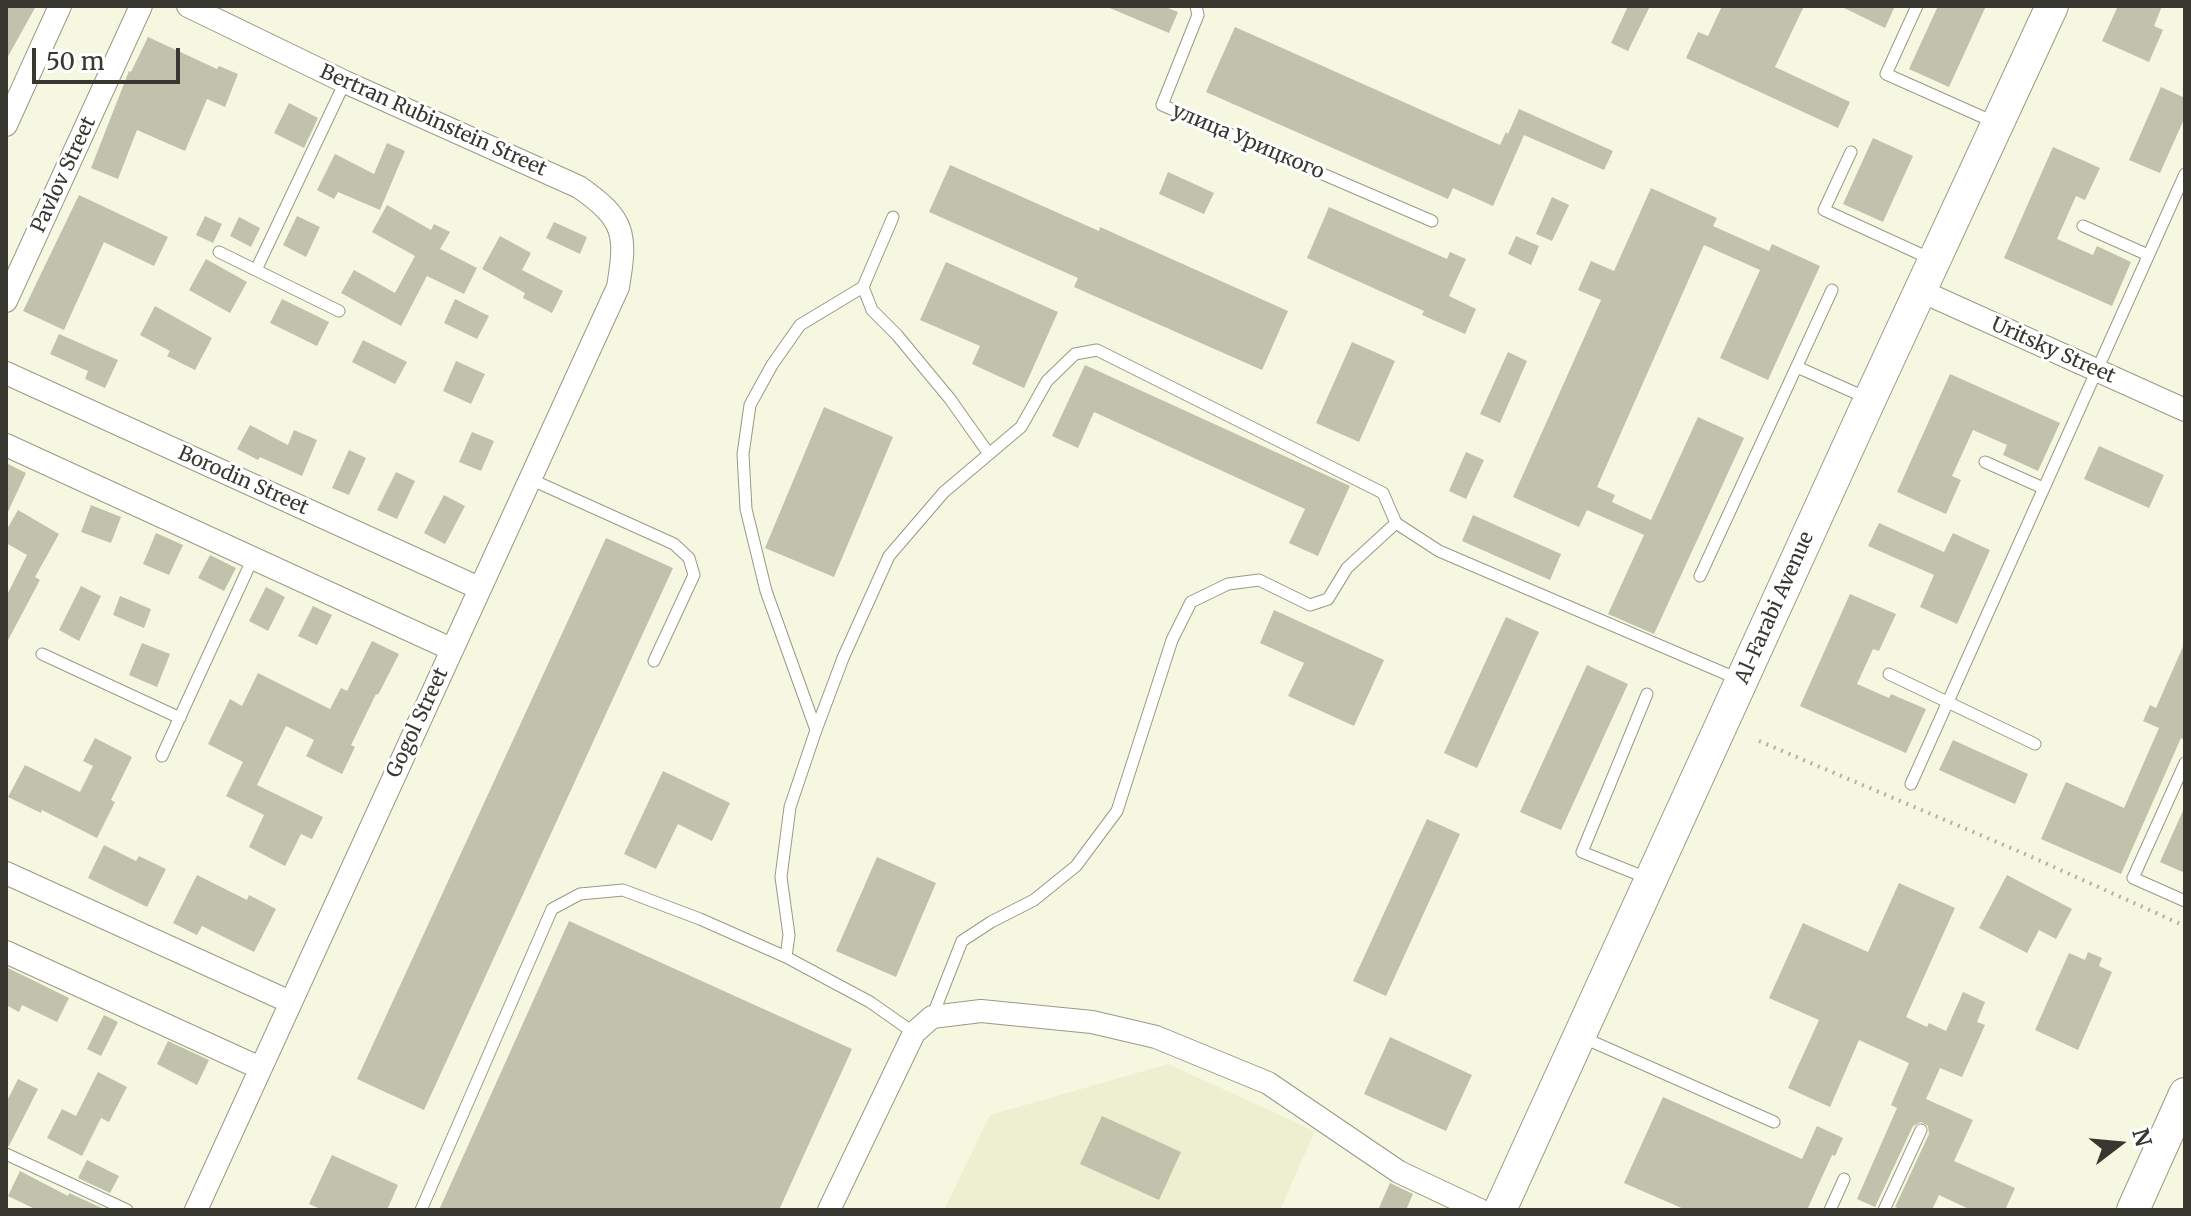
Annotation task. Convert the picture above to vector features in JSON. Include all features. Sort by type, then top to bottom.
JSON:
[{"type":"main road","name":"Al-Farabi Avenue","points":[[1500,1210],[2052,6]]},
{"type":"main road","points":[[2133,1210],[2185,1094]]},
{"type":"street","points":[[6,125],[60,6]]},
{"type":"street","name":"Pavlov Street","points":[[6,301],[141,6]]},
{"type":"street","name":"Bertran Rubinstein Street","points":[[188,6],[345,82],[579,187],[613,215],[621,231]]},
{"type":"street","name":"Gogol Street","points":[[196,1210],[618,287],[623,259],[621,231]]},
{"type":"street","name":"Uritsky Street","points":[[1921,291],[2185,410]]},
{"type":"street","name":"Borodin Street","points":[[6,373],[479,588]]},
{"type":"street","points":[[6,445],[451,649]]},
{"type":"street","points":[[6,873],[290,1002]]},
{"type":"street","points":[[6,952],[260,1068]]},
{"type":"street","points":[[829,1210],[914,1033],[932,1017],[981,1011],[1092,1022],[1156,1037],[1268,1083],[1399,1172],[1480,1210]]},
{"type":"lane","name":"улица Урицкого","points":[[1196,6],[1198,15],[1162,105],[1432,221]]},
{"type":"lane","points":[[1917,6],[1886,74],[1998,124]]},
{"type":"lane","points":[[256,270],[345,82]]},
{"type":"lane","points":[[1851,152],[1824,210],[1935,261]]},
{"type":"lane","points":[[1911,784],[2185,174]]},
{"type":"lane","points":[[816,730],[766,591],[746,509],[743,454],[750,405],[772,365],[800,325],[863,287],[893,217]]},
{"type":"lane","points":[[2083,226],[2148,255]]},
{"type":"lane","points":[[219,252],[339,311]]},
{"type":"lane","points":[[863,287],[872,310],[950,399],[989,454]]},
{"type":"lane","points":[[1700,576],[1832,290]]},
{"type":"lane","points":[[786,957],[789,935],[781,877],[790,807],[843,658],[889,556],[944,492],[1021,427],[1047,381],[1075,354],[1097,350],[1383,493],[1396,523],[1439,551],[1742,680]]},
{"type":"lane","points":[[1797,367],[1870,399]]},
{"type":"lane","points":[[1985,462],[2043,488]]},
{"type":"lane","points":[[530,479],[674,544],[689,558],[694,575],[654,661]]},
{"type":"lane","points":[[932,1017],[962,941],[1034,900],[1076,866],[1117,811],[1172,640],[1191,602],[1228,584],[1259,580],[1310,605],[1328,599],[1347,568],[1396,523]]},
{"type":"lane","points":[[162,756],[253,558]]},
{"type":"lane","points":[[42,654],[180,718]]},
{"type":"lane","points":[[1889,674],[2035,744]]},
{"type":"lane","points":[[1647,694],[1582,852],[1651,880]]},
{"type":"lane","points":[[2185,763],[2133,878],[2185,901]]},
{"type":"lane","points":[[421,1210],[552,909],[580,894],[623,890],[700,919],[786,957],[870,1002],[914,1033]]},
{"type":"lane","points":[[1580,1036],[1774,1122]]},
{"type":"lane","points":[[1884,1210],[1921,1130]]},
{"type":"lane","points":[[6,1154],[127,1210]]},
{"type":"lane","points":[[1830,1210],[1844,1179]]},
{"type":"path","points":[[1759,741],[2185,926]]},
{"type":"shaded area","points":[[1168,1064],[1315,1131],[1280,1210],[944,1210],[990,1115]]},
{"type":"building","points":[[6,6],[36,6],[6,60]]},
{"type":"building","points":[[1105,6],[1163,6],[1178,12],[1169,33]]},
{"type":"building","points":[[1628,6],[1650,6],[1628,51],[1611,43]]},
{"type":"building","points":[[1722,6],[1804,6],[1775,67],[1850,102],[1838,128],[1686,58],[1698,32],[1708,36]]},
{"type":"building","points":[[1840,6],[1895,6],[1885,28]]},
{"type":"building","points":[[1938,6],[1986,6],[1949,87],[1909,69]]},
{"type":"building","points":[[2118,6],[2162,6],[2154,26],[2163,30],[2149,62],[2102,41]]},
{"type":"building","points":[[1235,27],[1500,145],[1519,109],[1613,151],[1604,170],[1524,135],[1493,206],[1453,188],[1448,199],[1206,92]]},
{"type":"building","points":[[148,37],[217,69],[219,66],[238,74],[225,107],[207,99],[185,151],[137,130],[118,179],[91,168],[129,71]]},
{"type":"building","points":[[2161,87],[2185,98],[2185,117],[2160,173],[2129,160]]},
{"type":"building","points":[[289,103],[318,118],[304,148],[274,133]]},
{"type":"building","points":[[1873,138],[1913,156],[1883,222],[1843,204]]},
{"type":"building","points":[[387,143],[405,151],[380,210],[338,192],[334,199],[317,190],[335,154],[374,174]]},
{"type":"building","points":[[2053,147],[2100,168],[2085,200],[2076,196],[2057,239],[2093,255],[2097,246],[2131,262],[2112,306],[2004,258]]},
{"type":"building","points":[[950,165],[1099,231],[1100,227],[1288,311],[1262,370],[1074,287],[1078,278],[929,212]]},
{"type":"building","points":[[1168,172],[1214,193],[1204,214],[1159,194]]},
{"type":"building","points":[[1651,188],[1717,218],[1713,226],[1769,251],[1772,244],[1820,266],[1768,380],[1720,358],[1760,270],[1704,245],[1597,487],[1615,495],[1612,502],[1651,520],[1698,417],[1744,438],[1654,634],[1608,614],[1644,535],[1587,510],[1579,527],[1513,497],[1601,300],[1578,290],[1591,261],[1614,271]]},
{"type":"building","points":[[79,195],[168,237],[154,266],[104,242],[64,330],[23,311]]},
{"type":"building","points":[[1552,197],[1569,205],[1552,241],[1536,234]]},
{"type":"building","points":[[387,205],[431,230],[434,224],[450,232],[440,249],[477,268],[464,294],[427,276],[401,326],[341,293],[354,270],[395,293],[415,256],[372,232]]},
{"type":"building","points":[[1329,207],[1447,259],[1450,252],[1466,259],[1449,296],[1476,309],[1465,334],[1422,315],[1424,311],[1307,258]]},
{"type":"building","points":[[205,216],[222,224],[213,243],[196,235]]},
{"type":"building","points":[[297,216],[320,227],[306,257],[283,245]]},
{"type":"building","points":[[239,217],[260,228],[251,247],[230,236]]},
{"type":"building","points":[[554,222],[587,237],[580,254],[546,238]]},
{"type":"building","points":[[500,236],[531,253],[522,270],[563,291],[552,313],[523,298],[525,293],[482,269]]},
{"type":"building","points":[[1516,236],[1539,246],[1531,265],[1508,254]]},
{"type":"building","points":[[206,259],[247,282],[230,313],[189,290]]},
{"type":"building","points":[[946,262],[1058,312],[1024,388],[972,364],[980,346],[920,320]]},
{"type":"building","points":[[282,299],[329,322],[317,346],[270,323]]},
{"type":"building","points":[[455,299],[489,316],[477,339],[444,323]]},
{"type":"building","points":[[155,306],[212,338],[195,370],[167,356],[170,351],[140,335]]},
{"type":"building","points":[[59,334],[118,360],[105,388],[85,379],[88,371],[50,354]]},
{"type":"building","points":[[363,340],[407,362],[395,384],[352,362]]},
{"type":"building","points":[[1352,342],[1395,361],[1359,442],[1316,423]]},
{"type":"building","points":[[1508,352],[1527,361],[1500,423],[1480,414]]},
{"type":"building","points":[[456,361],[485,374],[471,404],[443,391]]},
{"type":"building","points":[[1085,365],[1350,486],[1318,556],[1289,543],[1305,509],[1094,412],[1078,448],[1052,436]]},
{"type":"building","points":[[1950,374],[2060,423],[2038,471],[2003,455],[2007,445],[1973,430],[1952,476],[1961,480],[1946,514],[1897,492]]},
{"type":"building","points":[[824,407],[893,437],[834,577],[765,548]]},
{"type":"building","points":[[250,425],[288,445],[294,430],[317,440],[302,476],[237,449]]},
{"type":"building","points":[[472,432],[494,441],[481,471],[459,462]]},
{"type":"building","points":[[2099,446],[2164,475],[2149,508],[2084,479]]},
{"type":"building","points":[[349,450],[366,458],[349,495],[332,488]]},
{"type":"building","points":[[1466,452],[1484,460],[1466,499],[1449,491]]},
{"type":"building","points":[[6,463],[26,473],[6,516]]},
{"type":"building","points":[[396,472],[415,481],[397,519],[377,510]]},
{"type":"building","points":[[444,495],[465,506],[445,544],[424,533]]},
{"type":"building","points":[[91,505],[121,517],[111,543],[81,532]]},
{"type":"building","points":[[18,510],[59,534],[35,577],[40,580],[6,644],[6,597],[27,555],[6,543],[6,531]]},
{"type":"building","points":[[1473,515],[1561,554],[1550,580],[1462,541]]},
{"type":"building","points":[[1879,523],[1944,552],[1953,533],[1990,550],[1957,624],[1920,607],[1934,575],[1868,546]]},
{"type":"building","points":[[156,533],[183,545],[169,575],[143,564]]},
{"type":"building","points":[[606,538],[673,568],[424,1110],[357,1079]]},
{"type":"building","points":[[210,555],[236,568],[224,591],[198,578]]},
{"type":"building","points":[[81,586],[101,596],[79,641],[59,630]]},
{"type":"building","points":[[266,587],[285,597],[268,631],[249,621]]},
{"type":"building","points":[[1850,594],[1896,614],[1879,651],[1873,649],[1857,684],[1926,709],[1906,753],[1800,706]]},
{"type":"building","points":[[120,596],[151,609],[144,628],[113,615]]},
{"type":"building","points":[[313,606],[332,615],[317,645],[298,636]]},
{"type":"building","points":[[1274,610],[1384,660],[1354,726],[1288,696],[1304,663],[1260,643]]},
{"type":"building","points":[[1506,617],[1539,632],[1477,768],[1444,753]]},
{"type":"building","points":[[372,641],[399,654],[351,745],[355,747],[342,774],[306,756],[314,740],[286,726],[257,785],[323,817],[312,839],[301,834],[285,866],[249,847],[264,815],[226,796],[243,762],[208,744],[230,699],[242,706],[258,673],[330,709],[341,688],[347,691]]},
{"type":"building","points":[[2185,642],[2185,740],[2181,738],[2121,874],[2041,839],[2066,782],[2124,808],[2159,728],[2143,721],[2150,705],[2156,708]]},
{"type":"building","points":[[142,643],[170,654],[157,687],[129,675]]},
{"type":"building","points":[[1587,665],[1628,684],[1561,830],[1520,812]]},
{"type":"building","points":[[95,738],[132,757],[97,838],[42,810],[41,813],[8,797],[25,765],[80,792],[93,766],[83,761]]},
{"type":"building","points":[[1953,740],[2028,774],[2015,804],[1939,770]]},
{"type":"building","points":[[663,771],[730,803],[712,841],[678,824],[656,869],[624,854]]},
{"type":"building","points":[[2185,806],[2185,873],[2160,862]]},
{"type":"building","points":[[1427,819],[1460,834],[1386,996],[1353,981]]},
{"type":"building","points":[[104,845],[136,861],[139,856],[166,869],[147,907],[88,878]]},
{"type":"building","points":[[877,857],[936,883],[896,977],[836,951]]},
{"type":"building","points":[[197,875],[247,900],[249,895],[276,909],[254,952],[202,926],[197,935],[173,923]]},
{"type":"building","points":[[2007,875],[2072,909],[2056,939],[2039,930],[2027,953],[1979,928]]},
{"type":"building","points":[[1899,883],[1955,908],[1906,1017],[1927,1027],[1929,1023],[1946,1031],[1963,992],[1985,1002],[1977,1022],[1985,1025],[1962,1077],[1940,1068],[1926,1099],[1973,1120],[1954,1161],[2015,1188],[2005,1210],[1971,1210],[1939,1195],[1932,1210],[1902,1210],[1895,1207],[1929,1134],[1928,1126],[1921,1122],[1913,1126],[1875,1207],[1857,1199],[1897,1108],[1891,1105],[1909,1063],[1859,1040],[1830,1107],[1788,1088],[1819,1020],[1769,998],[1803,923],[1868,952]]},
{"type":"building","points":[[569,921],[852,1049],[779,1210],[439,1210]]},
{"type":"building","points":[[2088,952],[2102,958],[2099,966],[2112,972],[2078,1050],[2035,1030],[2069,953],[2085,960]]},
{"type":"building","points":[[6,967],[69,998],[57,1022],[22,1005],[19,1012],[6,1005]]},
{"type":"building","points":[[104,1015],[118,1022],[101,1056],[87,1049]]},
{"type":"building","points":[[1390,1037],[1472,1075],[1446,1131],[1364,1094]]},
{"type":"building","points":[[168,1041],[209,1060],[197,1085],[157,1064]]},
{"type":"building","points":[[98,1072],[127,1087],[109,1122],[101,1118],[82,1156],[47,1138],[62,1109],[76,1116]]},
{"type":"building","points":[[18,1079],[38,1089],[9,1146],[6,1146],[6,1103]]},
{"type":"building","points":[[1663,1097],[1802,1159],[1817,1126],[1843,1138],[1807,1210],[1686,1210],[1624,1183]]},
{"type":"building","points":[[1102,1116],[1181,1152],[1159,1200],[1080,1164]]},
{"type":"building","points":[[332,1155],[398,1185],[387,1210],[323,1210],[309,1204]]},
{"type":"building","points":[[87,1160],[119,1176],[110,1193],[78,1178]]},
{"type":"building","points":[[20,1171],[68,1196],[69,1193],[102,1208],[37,1210],[8,1196]]},
{"type":"building","points":[[1390,1183],[1413,1194],[1406,1210],[1378,1210]]}]
